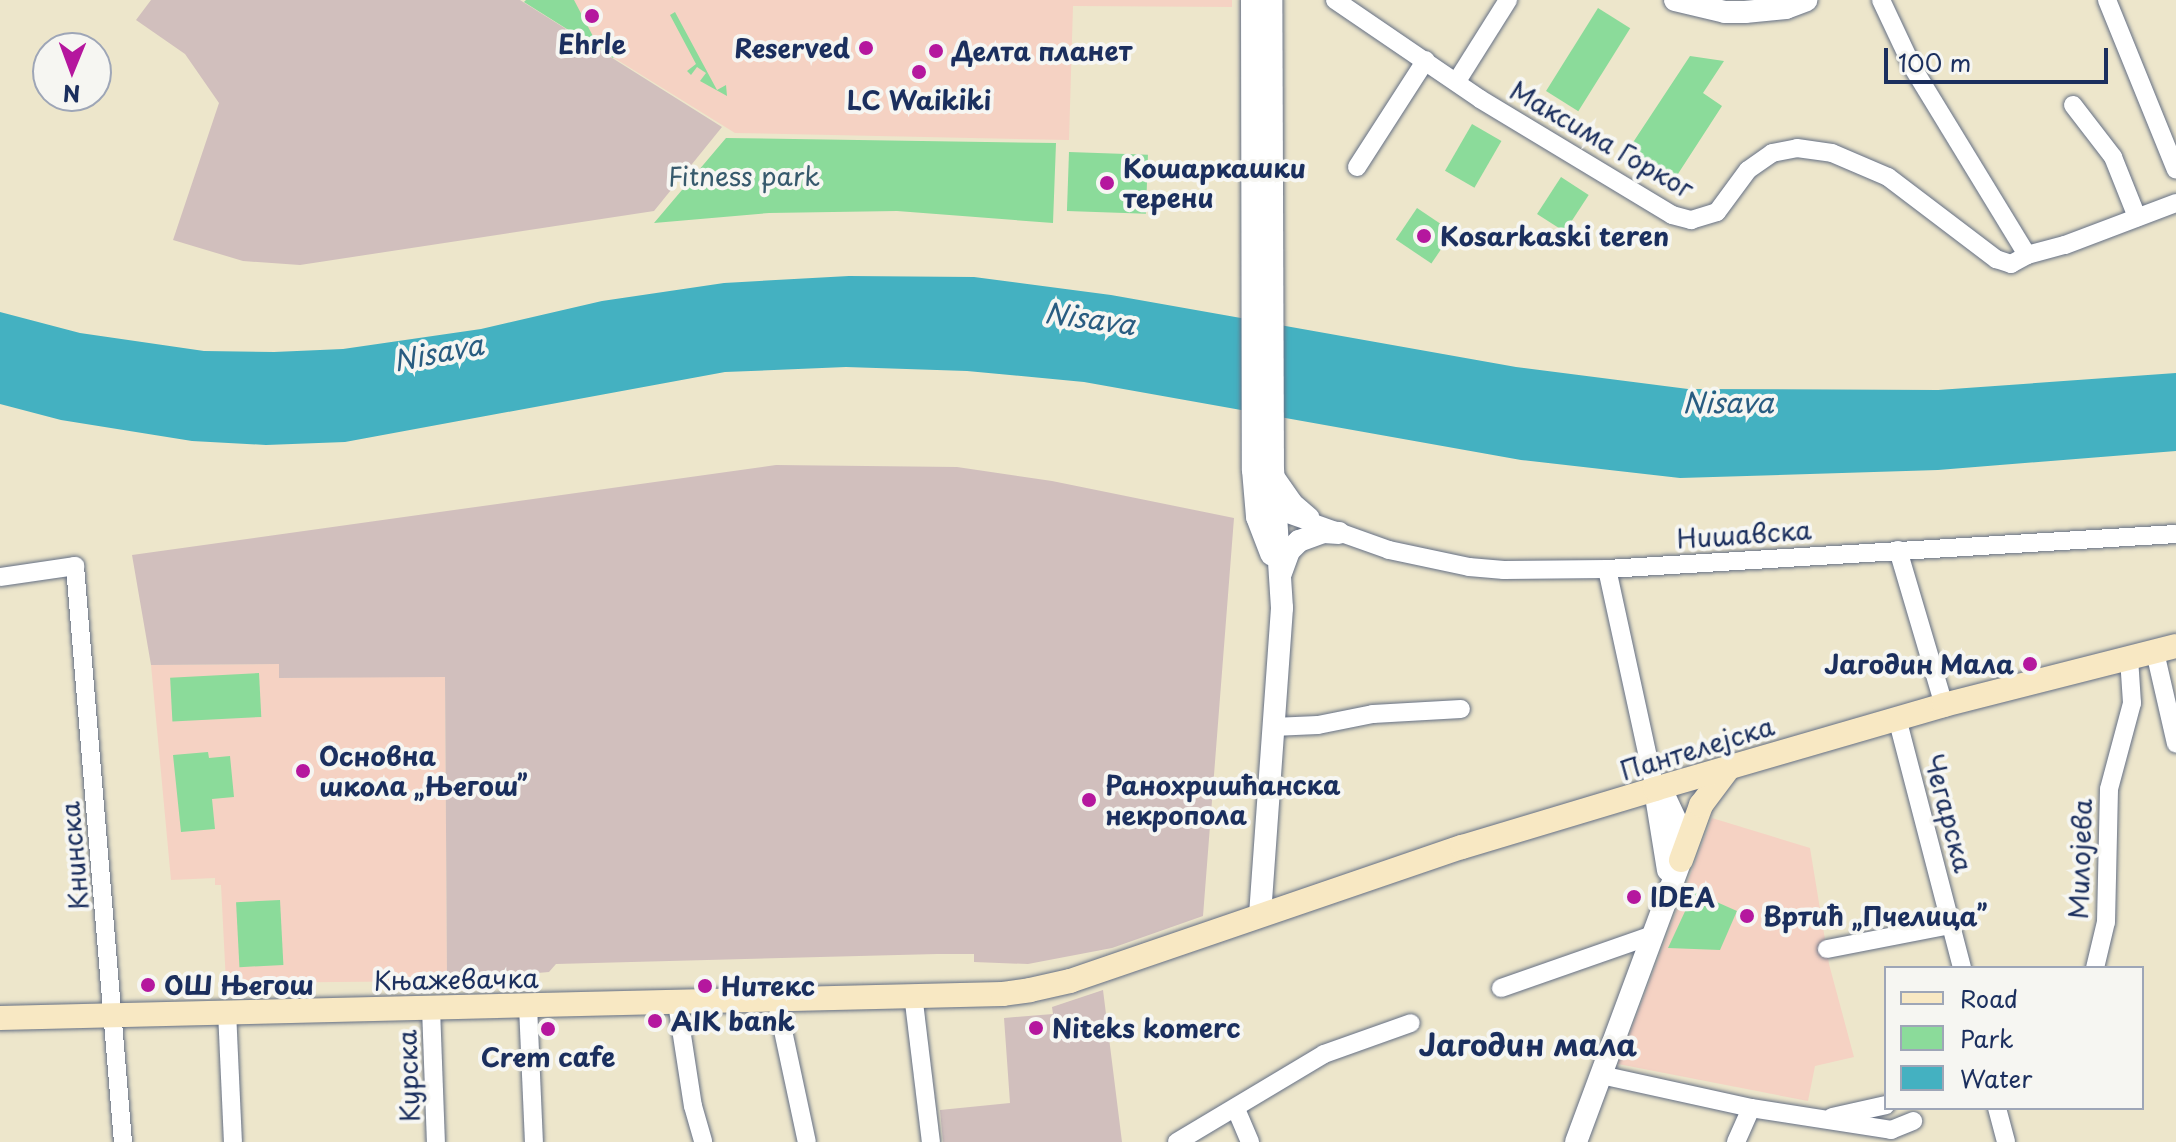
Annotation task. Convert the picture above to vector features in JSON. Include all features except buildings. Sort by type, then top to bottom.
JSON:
[{"type":"main road","name":"Пантелејска","points":[[913,994],[1003,994],[1049,987],[1462,847],[1897,718],[2166,649]]},
{"type":"main road","points":[[1681,860],[1701,805],[1728,769]]},
{"type":"main road","name":"Књажевачка","points":[[0,1018],[677,1003],[913,994]]},
{"type":"street","points":[[1252,0],[1266,471],[1257,517],[1278,574]]},
{"type":"street","points":[[1261,261],[1271,0]]},
{"type":"street","name":"Максима Горког","points":[[1335,0],[1480,99],[1672,215],[1691,220],[1717,212],[1748,170],[1772,153],[1797,148],[1832,153],[1888,177],[1996,259],[2011,264],[2027,255]]},
{"type":"street","points":[[1457,81],[1508,0]]},
{"type":"street","points":[[1675,0],[1725,12],[1771,11],[1807,0]]},
{"type":"street","points":[[1881,0],[1913,68],[2027,255],[2065,245],[2176,203]]},
{"type":"street","points":[[2107,0],[2176,170]]},
{"type":"street","points":[[1357,167],[1426,60]]},
{"type":"street","points":[[2073,105],[2113,157],[2137,217]]},
{"type":"street","points":[[1260,915],[1282,608],[1275,505],[1266,471]]},
{"type":"street","points":[[1266,471],[1293,502],[1331,530]]},
{"type":"street","name":"Нишавска","points":[[1275,505],[1331,530],[1389,550],[1469,567],[1607,569],[2176,534]]},
{"type":"street","points":[[1278,574],[1284,542],[1292,533],[1307,525],[1331,530]]},
{"type":"street","points":[[1898,550],[1944,705]]},
{"type":"street","name":"Книнска","points":[[0,577],[75,566],[115,1017],[123,1142]]},
{"type":"street","points":[[1607,569],[1655,789],[1655,807],[1667,854],[1668,897]]},
{"type":"street","name":"Пантелејска","points":[[2166,649],[2176,744]]},
{"type":"street","name":"Милојева","points":[[2095,966],[2106,922],[2109,789],[2132,703],[2129,658]]},
{"type":"street","points":[[1273,727],[1318,725],[1373,714],[1461,709]]},
{"type":"street","name":"Чегарска","points":[[1897,718],[1961,966]]},
{"type":"street","points":[[1576,1142],[1681,860],[1677,823],[1663,793],[1655,789]]},
{"type":"street","points":[[1827,949],[1951,925]]},
{"type":"street","points":[[1501,988],[1652,935]]},
{"type":"street","points":[[913,994],[931,1142]]},
{"type":"street","points":[[776,998],[807,1142]]},
{"type":"street","points":[[677,1003],[693,1106],[703,1142]]},
{"type":"street","points":[[528,1006],[534,1142]]},
{"type":"street","name":"Курска","points":[[431,1008],[436,1142]]},
{"type":"street","points":[[227,1011],[233,1142]]},
{"type":"street","points":[[1177,1142],[1324,1054],[1411,1023]]},
{"type":"street","points":[[1601,1075],[1751,1108],[1897,1130],[1914,1115]]},
{"type":"street","points":[[1822,1119],[1884,1105]]},
{"type":"street","points":[[1736,1142],[1751,1108]]},
{"type":"street","points":[[1236,1109],[1250,1142]]},
{"type":"street","points":[[1998,1110],[2006,1142]]},
{"type":"street","points":[[1902,1142],[1914,1115]]},
{"type":"shaded area","points":[[151,0],[520,0],[722,127],[654,211],[300,265],[243,261],[173,240],[219,103],[185,54],[136,20]]},
{"type":"shaded area","points":[[1232,0],[1232,7],[1073,6],[1069,140],[735,133],[524,2]]},
{"type":"shaded area","points":[[776,465],[957,467],[1052,481],[1234,518],[1203,916],[1112,948],[1028,964],[974,962],[974,954],[937,954],[556,964],[549,972],[447,981],[445,677],[279,678],[279,664],[151,665],[132,555]]},
{"type":"shaded area","name":"Основна школа „Његош”","points":[[280,664],[280,678],[445,676],[447,981],[226,983],[221,885],[215,885],[215,878],[171,880],[151,665]]},
{"type":"shaded area","points":[[1712,818],[1810,848],[1829,964],[1854,1057],[1815,1066],[1808,1101],[1618,1064]]},
{"type":"shaded area","points":[[1103,990],[1122,1142],[943,1142],[940,1110],[1010,1103],[1004,1018],[1053,1014],[1052,1007]]},
{"type":"green space","points":[[574,0],[595,40],[600,38],[608,52],[619,49],[613,58],[524,2]]},
{"type":"green space","points":[[1598,8],[1630,28],[1578,111],[1546,91]]},
{"type":"green space","points":[[675,12],[717,90],[726,85],[727,96],[700,81],[706,73],[697,67],[691,75],[687,71],[696,64],[670,15]]},
{"type":"green space","points":[[1690,56],[1724,61],[1703,93],[1722,106],[1674,180],[1628,150]]},
{"type":"green space","points":[[1472,124],[1501,141],[1474,188],[1445,171]]},
{"type":"green space","name":"Fitness park","points":[[726,138],[1056,143],[1053,223],[897,211],[769,213],[654,223]]},
{"type":"green space","name":"Кошаркашки терени","points":[[1069,152],[1148,155],[1146,214],[1067,211]]},
{"type":"green space","points":[[1561,177],[1589,195],[1565,232],[1537,214]]},
{"type":"green space","name":"Kosarkaski teren","points":[[1417,208],[1453,232],[1431,264],[1396,240]]},
{"type":"green space","points":[[259,673],[261,717],[172,722],[170,678]]},
{"type":"green space","points":[[208,752],[209,758],[230,756],[234,797],[212,799],[215,829],[181,832],[173,755]]},
{"type":"green space","points":[[1694,892],[1737,911],[1720,950],[1668,948]]},
{"type":"green space","points":[[280,900],[283,965],[239,967],[236,902]]},
{"type":"water","name":"Nisava","points":[[849,276],[974,277],[1111,295],[1516,367],[1688,389],[1938,390],[2176,373],[2176,451],[1938,470],[1680,478],[1521,460],[1084,382],[967,371],[846,367],[725,372],[345,442],[266,445],[192,441],[61,420],[0,404],[0,312],[80,333],[204,351],[274,352],[343,349],[481,329],[602,301],[724,283]]},
{"type":"place","name":"Ehrle","points":[[592,16]]},
{"type":"place","name":"Reserved","points":[[866,48]]},
{"type":"place","name":"Делта планет","points":[[936,51]]},
{"type":"place","name":"LC Waikiki","points":[[919,72]]},
{"type":"place","name":"Кошаркашки терени","points":[[1107,183]]},
{"type":"place","name":"Kosarkaski teren","points":[[1424,236]]},
{"type":"place","name":"Јагодин Мала","points":[[2030,664]]},
{"type":"place","name":"Основна школа „Његош”","points":[[303,771]]},
{"type":"place","name":"Ранохришћанска некропола","points":[[1089,800]]},
{"type":"place","name":"IDEA","points":[[1634,897]]},
{"type":"place","name":"Вртић „Пчелица”","points":[[1747,916]]},
{"type":"place","name":"ОШ Његош","points":[[148,985]]},
{"type":"place","name":"Нитекс","points":[[705,986]]},
{"type":"place","name":"AIK bank","points":[[655,1021]]},
{"type":"place","name":"Niteks komerc","points":[[1036,1028]]},
{"type":"place","name":"Crem cafe","points":[[548,1029]]},
{"type":"district","name":"Јагодин мала","points":[[1528,1044]]}]
